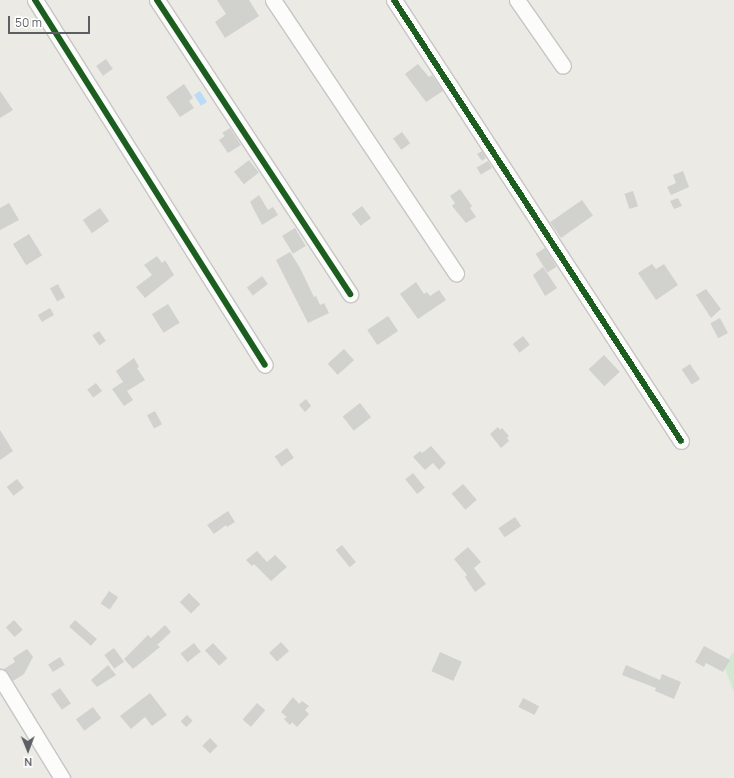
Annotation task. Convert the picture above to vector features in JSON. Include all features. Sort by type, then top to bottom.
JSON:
[{"type":"street","points":[[35,0],[266,365]]},
{"type":"street","points":[[157,0],[350,294]]},
{"type":"street","points":[[273,0],[456,273]]},
{"type":"street","points":[[394,0],[681,441]]},
{"type":"street","points":[[517,0],[563,66]]},
{"type":"street","points":[[0,677],[62,778]]},
{"type":"green space","points":[[734,651],[734,692],[724,666]]},
{"type":"water","points":[[200,91],[207,102],[201,106],[194,95]]},
{"type":"building","points":[[217,0],[249,0],[259,16],[225,38],[215,22],[226,14]]},
{"type":"building","points":[[106,59],[113,69],[103,76],[96,66]]},
{"type":"building","points":[[418,64],[429,77],[432,75],[443,91],[426,102],[405,74]]},
{"type":"building","points":[[184,84],[193,98],[189,101],[194,108],[180,117],[166,97]]},
{"type":"building","points":[[0,91],[13,110],[0,118]]},
{"type":"building","points":[[230,128],[241,145],[228,153],[219,140],[225,136],[222,133]]},
{"type":"building","points":[[402,132],[410,143],[401,150],[393,138]]},
{"type":"building","points":[[482,151],[486,158],[482,161],[477,154]]},
{"type":"building","points":[[249,160],[259,173],[244,184],[234,172]]},
{"type":"building","points":[[488,161],[492,168],[481,174],[477,168]]},
{"type":"building","points":[[683,171],[689,187],[671,195],[667,187],[676,183],[673,175]]},
{"type":"building","points":[[460,189],[472,206],[470,208],[476,217],[466,223],[452,206],[455,203],[450,196]]},
{"type":"building","points":[[633,191],[638,206],[629,209],[624,194]]},
{"type":"building","points":[[259,195],[268,210],[273,207],[278,215],[262,225],[250,202]]},
{"type":"building","points":[[678,198],[682,206],[674,209],[670,201]]},
{"type":"building","points":[[582,200],[593,216],[561,238],[550,222]]},
{"type":"building","points":[[9,203],[19,220],[0,230],[0,208]]},
{"type":"building","points":[[362,206],[371,218],[361,226],[352,214]]},
{"type":"building","points":[[100,208],[109,221],[92,233],[83,220]]},
{"type":"building","points":[[295,228],[306,246],[293,254],[282,236]]},
{"type":"building","points":[[29,234],[42,255],[26,265],[13,244]]},
{"type":"building","points":[[545,248],[557,267],[547,272],[536,254]]},
{"type":"building","points":[[290,252],[300,268],[314,297],[316,296],[320,305],[324,303],[329,313],[308,323],[276,260]]},
{"type":"building","points":[[157,256],[162,263],[165,260],[174,275],[145,298],[136,287],[152,275],[144,265]]},
{"type":"building","points":[[652,264],[656,269],[664,264],[678,285],[656,300],[638,273]]},
{"type":"building","points":[[543,267],[557,288],[545,296],[533,275]]},
{"type":"building","points":[[262,276],[268,284],[253,295],[247,287]]},
{"type":"building","points":[[416,282],[424,294],[427,292],[430,296],[439,290],[446,300],[418,319],[400,294]]},
{"type":"building","points":[[58,284],[65,297],[57,301],[50,288]]},
{"type":"building","points":[[706,289],[721,309],[711,318],[696,295]]},
{"type":"building","points":[[168,304],[180,323],[164,333],[152,314]]},
{"type":"building","points":[[50,308],[54,315],[42,322],[38,315]]},
{"type":"building","points":[[388,316],[398,331],[377,345],[367,330]]},
{"type":"building","points":[[720,318],[728,333],[718,338],[710,323]]},
{"type":"building","points":[[99,331],[106,341],[99,345],[92,336]]},
{"type":"building","points":[[523,336],[530,345],[520,353],[513,344]]},
{"type":"building","points":[[344,349],[354,360],[338,375],[328,364]]},
{"type":"building","points":[[604,355],[620,372],[604,386],[589,369]]},
{"type":"building","points":[[134,358],[139,367],[137,368],[145,380],[127,391],[133,400],[124,406],[112,389],[123,382],[116,371]]},
{"type":"building","points":[[690,364],[700,379],[692,385],[682,370]]},
{"type":"building","points":[[96,383],[102,391],[93,398],[87,390]]},
{"type":"building","points":[[306,399],[311,406],[305,412],[299,405]]},
{"type":"building","points":[[360,403],[371,417],[354,431],[343,417]]},
{"type":"building","points":[[155,411],[162,424],[154,428],[147,415]]},
{"type":"building","points":[[498,427],[500,430],[502,428],[509,436],[507,438],[509,441],[501,448],[490,434]]},
{"type":"building","points":[[0,430],[13,451],[0,460]]},
{"type":"building","points":[[431,446],[446,463],[439,470],[433,463],[425,470],[413,457],[420,451],[422,453]]},
{"type":"building","points":[[287,448],[294,458],[282,466],[275,457]]},
{"type":"building","points":[[413,473],[425,488],[417,494],[405,479]]},
{"type":"building","points":[[17,479],[24,488],[14,496],[7,487]]},
{"type":"building","points":[[463,484],[477,500],[465,510],[452,494]]},
{"type":"building","points":[[228,511],[235,522],[227,527],[226,525],[214,534],[207,525]]},
{"type":"building","points":[[515,517],[521,526],[505,537],[498,528]]},
{"type":"building","points":[[342,545],[356,562],[350,567],[336,550]]},
{"type":"building","points":[[468,547],[481,562],[474,568],[486,584],[475,592],[465,577],[467,575],[454,559]]},
{"type":"building","points":[[257,551],[267,562],[275,555],[287,567],[271,581],[254,564],[252,566],[246,560]]},
{"type":"building","points":[[109,591],[118,597],[110,610],[101,603]]},
{"type":"building","points":[[189,593],[200,604],[191,614],[180,602]]},
{"type":"building","points":[[14,620],[23,630],[15,637],[6,627]]},
{"type":"building","points":[[75,620],[97,639],[91,646],[69,627]]},
{"type":"building","points":[[165,625],[171,632],[157,645],[160,647],[133,669],[124,659],[148,635],[151,638]]},
{"type":"building","points":[[281,642],[289,651],[277,662],[269,653]]},
{"type":"building","points":[[194,643],[201,652],[187,662],[181,653]]},
{"type":"building","points":[[213,643],[227,658],[219,666],[205,651]]},
{"type":"building","points":[[704,646],[730,660],[723,672],[706,663],[704,667],[695,662]]},
{"type":"building","points":[[114,648],[124,662],[114,669],[104,655]]},
{"type":"building","points":[[27,649],[33,657],[24,674],[13,681],[4,669],[15,662],[13,658]]},
{"type":"building","points":[[440,652],[462,662],[453,681],[431,671]]},
{"type":"building","points":[[60,657],[65,665],[53,672],[48,664]]},
{"type":"building","points":[[108,665],[116,675],[97,687],[91,680]]},
{"type":"building","points":[[626,665],[660,680],[662,674],[681,682],[674,699],[655,691],[656,688],[622,675]]},
{"type":"building","points":[[60,688],[71,704],[62,710],[51,694]]},
{"type":"building","points":[[150,693],[167,715],[152,726],[145,717],[131,729],[120,716]]},
{"type":"building","points":[[293,697],[299,704],[302,701],[309,706],[305,710],[309,714],[297,727],[292,722],[290,725],[284,719],[287,717],[281,712]]},
{"type":"building","points":[[523,698],[539,706],[534,715],[518,707]]},
{"type":"building","points":[[257,703],[265,710],[251,727],[243,720]]},
{"type":"building","points":[[93,707],[101,718],[84,731],[76,719]]},
{"type":"building","points":[[187,715],[193,721],[186,727],[181,721]]},
{"type":"building","points":[[210,738],[218,746],[210,754],[202,746]]},
{"type":"cycle path","points":[[35,0],[265,365]]},
{"type":"cycle path","points":[[157,0],[350,294]]},
{"type":"cycle path","points":[[394,0],[681,441]]}]
